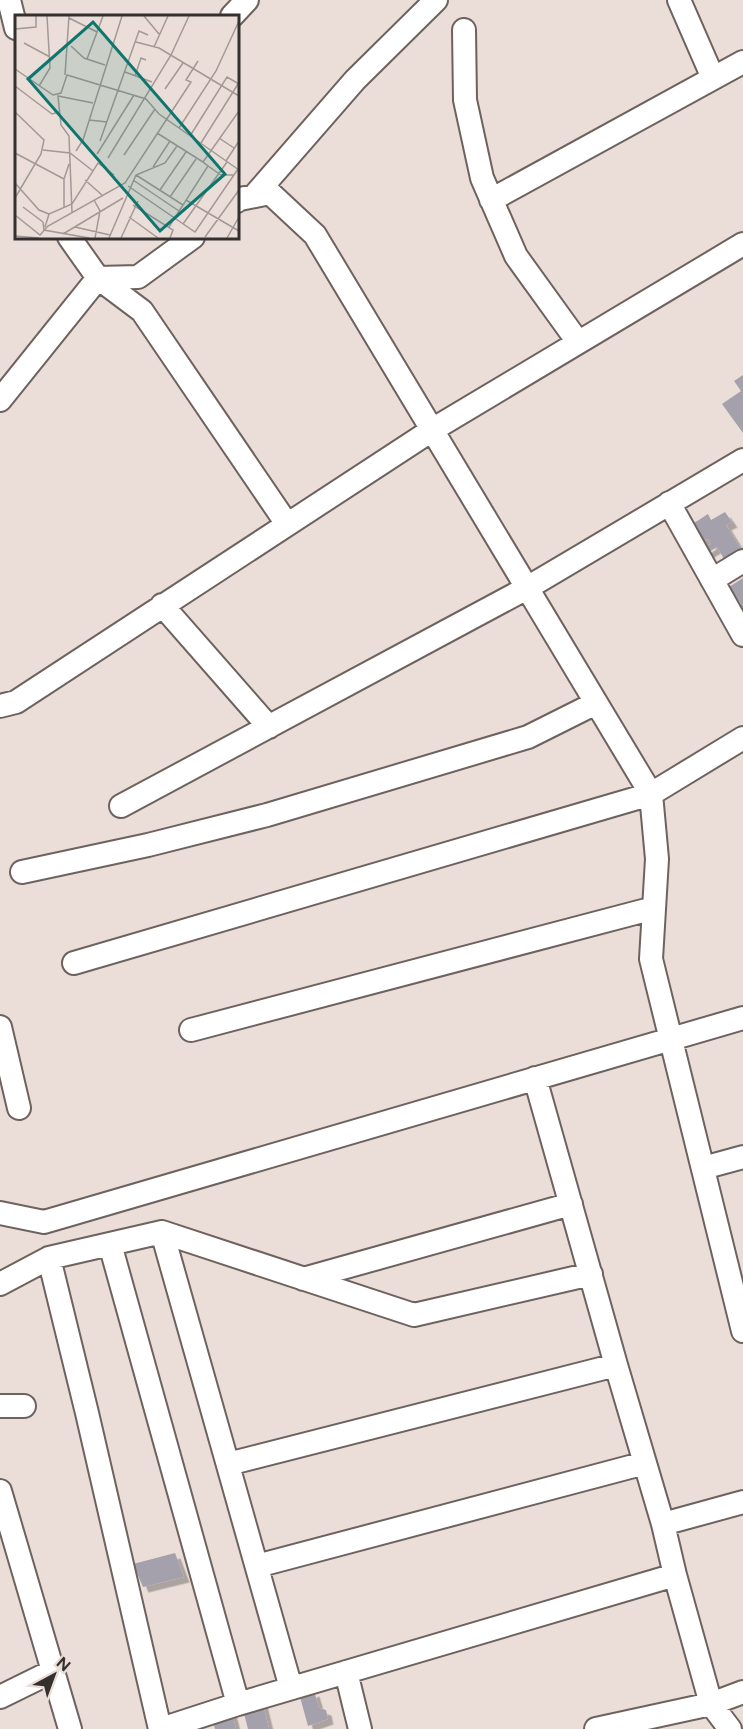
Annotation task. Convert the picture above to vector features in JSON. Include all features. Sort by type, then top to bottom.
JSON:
[{"type":"street","points":[[9,0],[15,24]]},
{"type":"street","points":[[233,15],[247,0]]},
{"type":"street","points":[[245,199],[355,80],[436,0]]},
{"type":"street","points":[[679,0],[713,78]]},
{"type":"street","points":[[464,30],[465,100],[482,178],[516,256],[578,342]]},
{"type":"street","points":[[491,200],[743,62]]},
{"type":"street","points":[[245,199],[270,193],[315,235],[651,794],[657,859],[651,959],[703,1168],[737,1277],[743,1331]]},
{"type":"street","points":[[69,238],[98,278],[142,311],[287,524]]},
{"type":"street","points":[[4,389],[98,278],[138,278],[192,238]]},
{"type":"street","points":[[0,706],[16,702],[432,430],[743,244]]},
{"type":"street","points":[[121,806],[527,588],[743,460]]},
{"type":"street","points":[[669,503],[743,635]]},
{"type":"street","points":[[712,580],[743,561]]},
{"type":"street","points":[[162,606],[269,727]]},
{"type":"street","points":[[22,872],[148,845],[279,812],[528,737],[596,703]]},
{"type":"street","points":[[74,963],[651,794],[743,738]]},
{"type":"street","points":[[191,1030],[654,908]]},
{"type":"street","points":[[0,1213],[44,1222],[743,1018]]},
{"type":"street","points":[[0,1027],[19,1108]]},
{"type":"street","points":[[535,1078],[663,1524],[711,1704],[730,1729]]},
{"type":"street","points":[[703,1168],[743,1157]]},
{"type":"street","points":[[303,1279],[571,1204]]},
{"type":"street","points":[[0,1284],[49,1258],[162,1232],[414,1316],[591,1274]]},
{"type":"street","points":[[162,1232],[291,1688]]},
{"type":"street","points":[[110,1244],[238,1704]]},
{"type":"street","points":[[49,1258],[161,1729],[291,1688],[675,1575]]},
{"type":"street","points":[[228,1464],[616,1365]]},
{"type":"street","points":[[0,1407],[24,1406]]},
{"type":"street","points":[[257,1566],[645,1463]]},
{"type":"street","points":[[0,1491],[70,1729]]},
{"type":"street","points":[[663,1524],[743,1502]]},
{"type":"street","points":[[0,1697],[53,1671]]},
{"type":"street","points":[[346,1672],[360,1729]]},
{"type":"street","points":[[596,1729],[711,1704],[743,1692]]},
{"type":"building","points":[[743,375],[743,433],[722,404],[741,391],[734,381]]},
{"type":"building","points":[[725,512],[732,522],[726,525],[741,549],[724,559],[717,547],[706,554],[703,549],[711,544],[708,539],[702,542],[691,525],[708,514],[711,520]]},
{"type":"building","points":[[743,578],[743,618],[736,607],[741,604],[729,587]]},
{"type":"building","points":[[175,1553],[184,1577],[143,1587],[133,1564]]},
{"type":"building","points":[[314,1691],[319,1708],[326,1710],[328,1719],[308,1726],[300,1697]]},
{"type":"building","points":[[262,1701],[269,1729],[248,1729],[242,1706]]},
{"type":"building","points":[[231,1710],[236,1729],[215,1729],[211,1717]]}]
